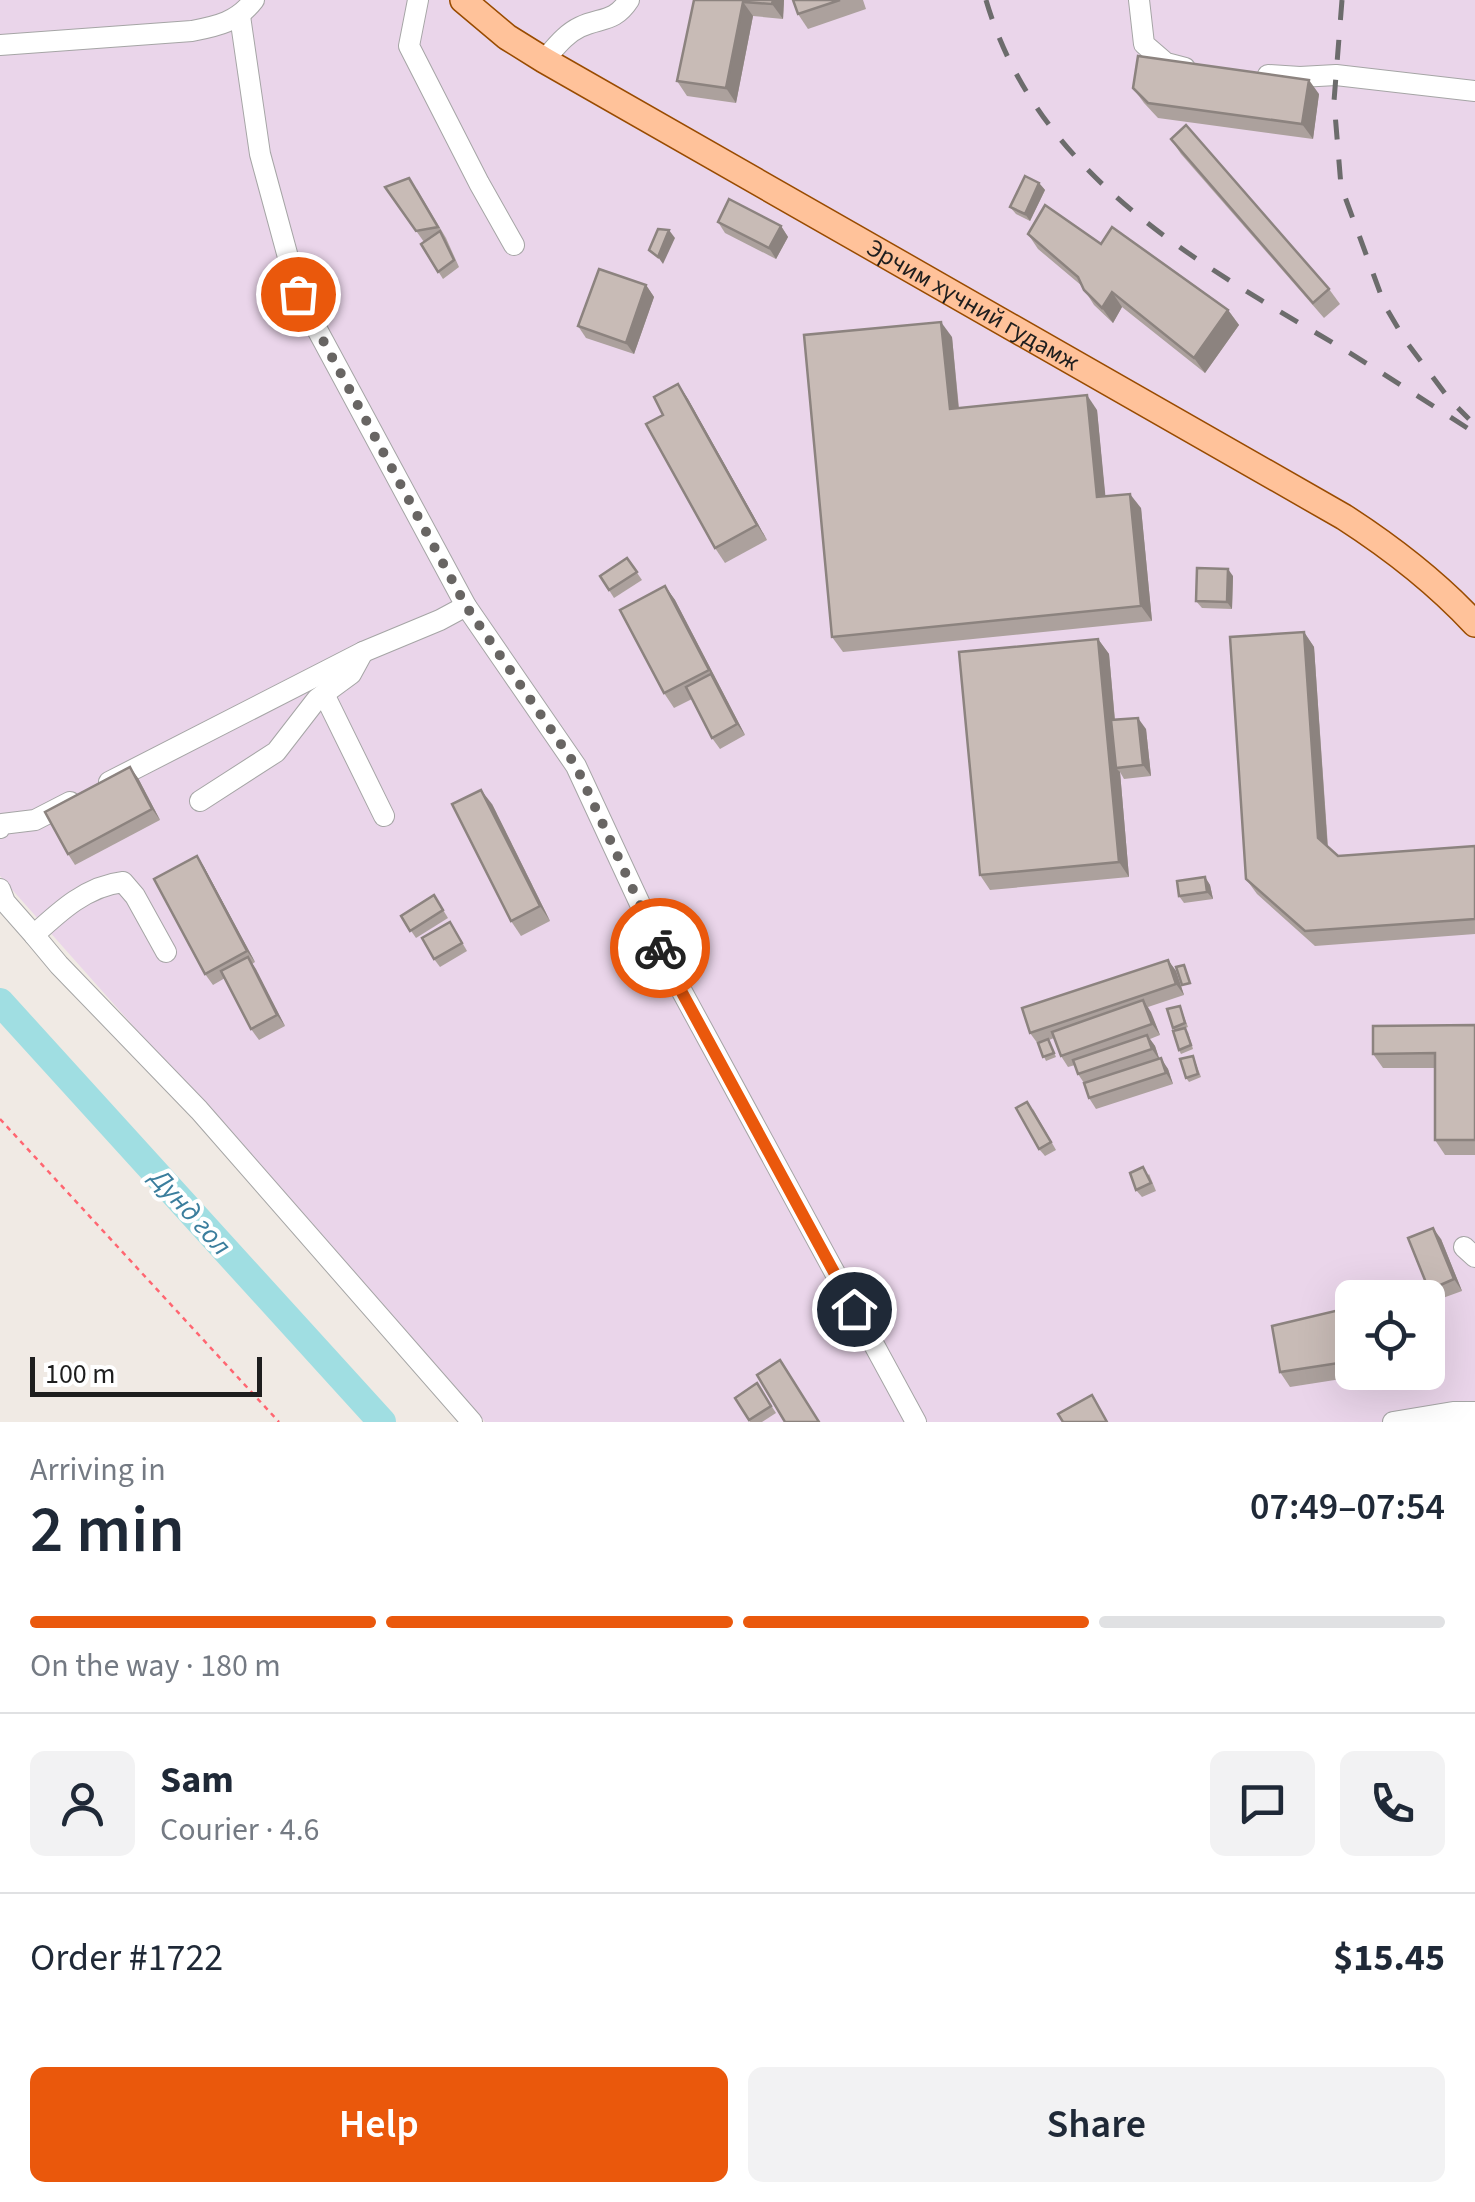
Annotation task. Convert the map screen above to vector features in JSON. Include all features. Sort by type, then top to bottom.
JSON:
[{"type":"main road","name":"Эрчим хүчний гудамж","points":[[463,0],[544,60],[1344,516],[1431,581],[1475,624]]},
{"type":"street","points":[[418,0],[409,46],[514,245]]},
{"type":"street","points":[[544,60],[568,34],[581,26],[612,18],[628,0]]},
{"type":"street","points":[[1140,0],[1144,44],[1166,63],[1207,73]]},
{"type":"street","points":[[0,45],[192,31],[216,27],[247,8],[260,154],[298,294],[466,606],[576,766],[673,976],[916,1422]]},
{"type":"street","points":[[1252,75],[1336,75],[1475,92]]},
{"type":"street","points":[[0,828],[2,824],[35,820],[363,652],[466,606]]},
{"type":"street","points":[[200,801],[276,752],[317,698],[351,674],[363,652]]},
{"type":"street","points":[[324,694],[384,816]]},
{"type":"street","points":[[34,935],[66,907],[102,884],[123,882],[166,952]]},
{"type":"street","points":[[0,889],[5,902],[59,965],[199,1110],[472,1422]]},
{"type":"street","points":[[1393,1422],[1475,1412]]},
{"type":"path","points":[[0,1119],[279,1422]]},
{"type":"shaded area","points":[[0,0],[1475,0],[1475,1422],[485,1422],[0,876]]},
{"type":"building","points":[[694,0],[773,0],[772,4],[743,2],[726,88],[677,81]]},
{"type":"building","points":[[793,0],[840,0],[798,14]]},
{"type":"building","points":[[1138,56],[1309,80],[1302,124],[1148,103],[1133,88]]},
{"type":"building","points":[[1186,125],[1329,289],[1313,303],[1171,139]]},
{"type":"building","points":[[1025,176],[1039,183],[1025,214],[1010,207]]},
{"type":"building","points":[[409,178],[438,227],[416,231],[385,187]]},
{"type":"building","points":[[729,199],[781,226],[769,248],[718,222]]},
{"type":"building","points":[[1045,205],[1101,244],[1112,227],[1228,310],[1194,358],[1112,292],[1102,308],[1084,290],[1078,277],[1028,234]]},
{"type":"building","points":[[658,229],[669,230],[658,257],[649,250]]},
{"type":"building","points":[[440,231],[454,260],[438,272],[421,244]]},
{"type":"building","points":[[599,269],[646,285],[626,343],[578,326]]},
{"type":"building","points":[[941,322],[950,409],[1087,395],[1097,497],[1130,494],[1141,606],[832,637],[804,335]]},
{"type":"building","points":[[678,384],[757,525],[715,548],[646,424],[663,415],[654,397]]},
{"type":"building","points":[[627,558],[637,572],[609,590],[600,576]]},
{"type":"building","points":[[1197,568],[1228,569],[1227,602],[1196,601]]},
{"type":"building","points":[[665,586],[709,670],[664,693],[620,610]]},
{"type":"building","points":[[1304,632],[1318,838],[1338,856],[1475,846],[1475,919],[1305,931],[1246,879],[1230,637]]},
{"type":"building","points":[[1098,639],[1119,862],[980,875],[959,652]]},
{"type":"building","points":[[711,674],[737,724],[712,738],[686,687]]},
{"type":"building","points":[[1138,718],[1143,765],[1116,768],[1111,720]]},
{"type":"building","points":[[130,767],[152,809],[68,854],[45,812]]},
{"type":"building","points":[[481,790],[540,906],[511,921],[452,804]]},
{"type":"building","points":[[197,856],[247,951],[205,974],[154,879]]},
{"type":"building","points":[[1205,877],[1207,892],[1179,896],[1177,881]]},
{"type":"building","points":[[434,895],[443,910],[410,931],[401,916]]},
{"type":"building","points":[[450,922],[462,943],[434,959],[422,938]]},
{"type":"building","points":[[248,957],[277,1015],[251,1029],[221,971]]},
{"type":"building","points":[[1168,960],[1176,984],[1030,1033],[1022,1008]]},
{"type":"building","points":[[1184,965],[1190,983],[1182,985],[1176,967]]},
{"type":"building","points":[[1143,1000],[1152,1024],[1061,1056],[1052,1032]]},
{"type":"building","points":[[1180,1006],[1185,1023],[1173,1028],[1167,1009]]},
{"type":"building","points":[[1475,1025],[1475,1140],[1435,1140],[1435,1053],[1373,1054],[1373,1026]]},
{"type":"building","points":[[1185,1028],[1191,1045],[1179,1050],[1173,1031]]},
{"type":"building","points":[[1147,1035],[1152,1049],[1078,1074],[1073,1060]]},
{"type":"building","points":[[1048,1039],[1054,1053],[1043,1057],[1038,1043]]},
{"type":"building","points":[[1193,1056],[1198,1074],[1186,1078],[1180,1059]]},
{"type":"building","points":[[1161,1058],[1166,1073],[1089,1098],[1084,1083]]},
{"type":"building","points":[[1027,1102],[1051,1142],[1039,1149],[1016,1108]]},
{"type":"building","points":[[1143,1167],[1151,1183],[1136,1190],[1130,1173]]},
{"type":"building","points":[[1433,1228],[1454,1279],[1445,1283],[1425,1280],[1408,1238]]},
{"type":"building","points":[[1335,1311],[1335,1364],[1280,1372],[1272,1326]]},
{"type":"building","points":[[780,1360],[819,1422],[785,1422],[757,1375]]},
{"type":"building","points":[[757,1383],[771,1406],[749,1420],[735,1398]]},
{"type":"building","points":[[1092,1395],[1107,1422],[1063,1422],[1058,1414]]},
{"type":"waterway","name":"Дунд гол","points":[[0,1002],[382,1422]]},
{"type":"railway","points":[[986,0],[1010,61],[1042,116],[1082,164],[1127,206],[1230,281],[1475,433]]},
{"type":"railway","points":[[1342,0],[1334,101],[1341,186],[1385,306],[1405,340],[1469,419]]},
{"type":"way so far","points":[[298,294],[466,606],[576,766],[660,948]]},
{"type":"route","points":[[660,948],[854,1309]]}]
